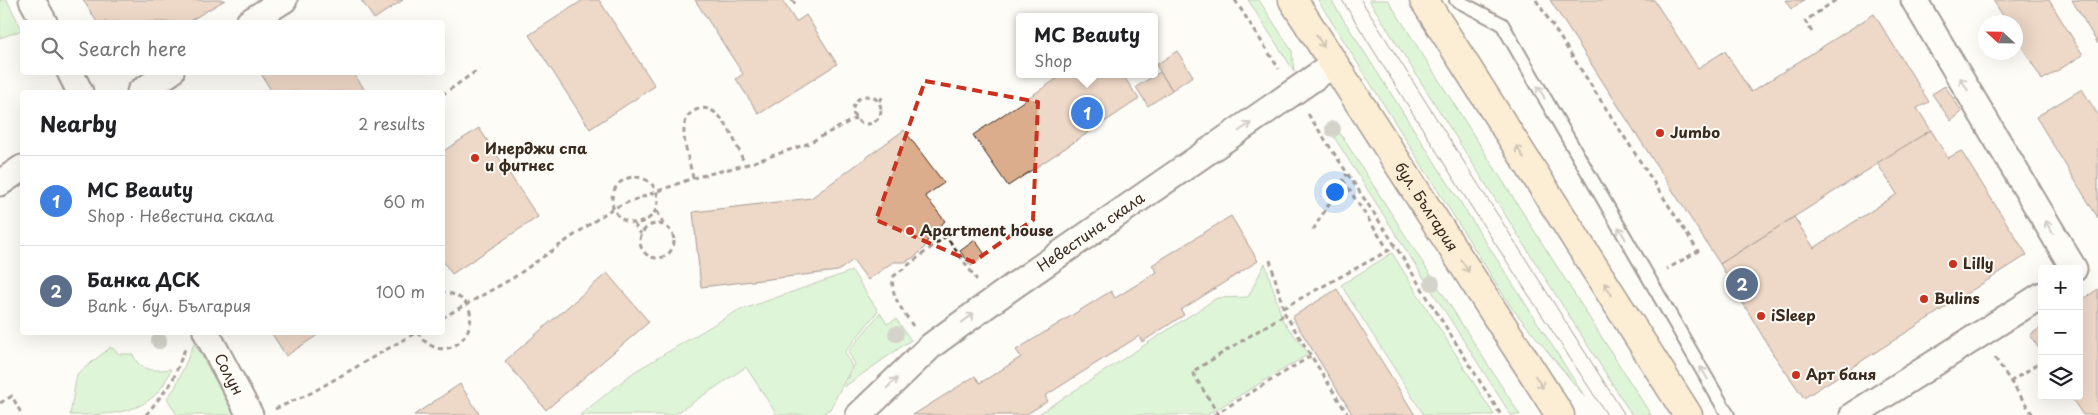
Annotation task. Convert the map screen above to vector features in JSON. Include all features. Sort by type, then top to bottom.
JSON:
[{"type":"main road","name":"бул. България","points":[[1293,0],[1560,415]]},
{"type":"main road","points":[[1424,0],[1688,415]]},
{"type":"street","points":[[32,0],[43,20]]},
{"type":"street","points":[[252,20],[284,0]]},
{"type":"street","points":[[1914,0],[2072,265]]},
{"type":"street","name":"Невестина скала","points":[[859,415],[926,349],[1294,94],[1334,64]]},
{"type":"street","points":[[72,75],[79,90]]},
{"type":"street","points":[[143,90],[166,75]]},
{"type":"street","points":[[0,183],[20,169]]},
{"type":"street","points":[[1853,415],[2038,298]]},
{"type":"street","name":"Солун","points":[[208,335],[250,415]]},
{"type":"lane","points":[[1456,0],[1502,24],[1728,415]]},
{"type":"path","points":[[792,0],[795,4]]},
{"type":"path","points":[[1235,0],[1294,94],[1396,247],[1502,415]]},
{"type":"path","points":[[1536,0],[1698,251],[1649,279]]},
{"type":"path","points":[[1812,32],[1805,21],[1836,0]]},
{"type":"path","points":[[445,93],[479,70]]},
{"type":"path","points":[[879,101],[885,95]]},
{"type":"path","points":[[869,96],[879,101],[881,112],[875,121],[865,124],[856,118],[853,107],[858,98],[869,96]]},
{"type":"path","points":[[693,178],[684,130],[686,120],[691,112],[700,107],[709,109],[720,117],[730,130],[745,165]]},
{"type":"path","points":[[445,316],[513,278],[613,208],[693,178],[745,165],[806,144],[856,118]]},
{"type":"path","points":[[1313,230],[1347,173]]},
{"type":"path","points":[[634,224],[651,218],[657,211],[659,202],[657,191],[646,179],[637,176],[620,182],[614,190],[612,199],[613,208],[617,216],[634,224],[641,234]]},
{"type":"path","points":[[1343,180],[1389,251]]},
{"type":"path","points":[[657,211],[664,226],[673,235],[674,242],[672,248],[662,258],[649,257],[644,253],[639,240],[641,234],[651,225],[664,226]]},
{"type":"path","points":[[917,331],[903,312],[891,285],[894,276],[946,236],[992,302]]},
{"type":"path","points":[[1283,308],[1396,247]]},
{"type":"path","points":[[1270,260],[1285,314],[1348,415]]},
{"type":"path","points":[[419,335],[424,342],[444,349],[455,346],[464,339],[470,329],[471,318],[466,304],[452,293],[445,292]]},
{"type":"path","points":[[1285,314],[1192,372],[1217,414],[1311,356]]},
{"type":"path","points":[[292,401],[311,393],[413,335]]},
{"type":"path","points":[[1979,335],[2033,415]]},
{"type":"path","points":[[146,415],[172,382],[182,356]]},
{"type":"path","points":[[2010,382],[2038,364]]},
{"type":"path","points":[[0,403],[12,396],[22,415]]},
{"type":"highlighted area","points":[[925,81],[1038,102],[1033,220],[973,262],[876,220]]},
{"type":"green space","points":[[0,0],[7,0],[20,26],[20,31],[0,38]]},
{"type":"green space","points":[[1248,0],[1259,0],[1292,51],[1294,71]]},
{"type":"green space","points":[[1318,0],[1331,0],[1585,397],[1511,307]]},
{"type":"green space","points":[[1369,0],[1388,0],[1651,415],[1632,415]]},
{"type":"green space","points":[[1327,126],[1338,130],[1520,415],[1511,415]]},
{"type":"green space","points":[[1392,253],[1494,415],[1424,415],[1341,285]]},
{"type":"green space","points":[[1265,263],[1283,321],[1309,354],[1207,415],[1037,415],[1217,298],[1248,297]]},
{"type":"green space","points":[[852,271],[878,311],[845,352],[852,367],[830,409],[821,415],[777,415],[746,367],[674,415],[580,415],[634,372],[735,312]]},
{"type":"green space","points":[[880,313],[887,324],[896,319],[911,340],[844,387],[855,364],[848,352]]},
{"type":"green space","points":[[194,344],[235,415],[177,415],[167,398],[175,388]]},
{"type":"green space","points":[[111,347],[119,354],[133,354],[139,364],[148,369],[171,369],[164,384],[154,396],[143,404],[130,409],[116,413],[70,415],[77,374]]},
{"type":"building","points":[[83,0],[225,0],[191,20],[96,20]]},
{"type":"building","points":[[361,0],[403,0],[374,19]]},
{"type":"building","points":[[583,0],[599,0],[655,86],[590,129],[529,35]]},
{"type":"building","points":[[695,0],[782,0],[796,22],[806,15],[837,64],[759,114],[736,79],[743,74]]},
{"type":"building","points":[[1550,0],[1654,0],[1698,68],[1725,51],[1751,92],[1874,14],[1929,102],[1917,108],[1931,130],[1720,264]]},
{"type":"building","points":[[1785,0],[1804,0],[1791,9]]},
{"type":"building","points":[[1993,0],[2049,0],[2083,55],[2042,80],[2023,49],[2023,15],[2003,15]]},
{"type":"building","points":[[2072,0],[2098,0],[2098,44]]},
{"type":"building","points":[[1177,51],[1193,76],[1172,90],[1158,68],[1158,64]]},
{"type":"building","points":[[1160,72],[1172,90],[1148,106],[1136,87],[1150,78],[1158,78],[1158,73]]},
{"type":"building","points":[[262,75],[355,75],[365,90],[271,90]]},
{"type":"building","points":[[1058,78],[1125,78],[1139,99],[1008,186],[973,135]]},
{"type":"building","points":[[1945,86],[1962,112],[1951,121],[1932,94]]},
{"type":"building","points":[[2082,89],[2098,115],[2098,218],[2036,117]]},
{"type":"building","points":[[479,128],[538,217],[452,274],[445,264],[445,150]]},
{"type":"building","points":[[904,130],[944,183],[925,196],[945,221],[929,236],[925,247],[916,256],[905,262],[893,262],[868,280],[853,260],[838,271],[701,287],[693,212],[811,198]]},
{"type":"building","points":[[1931,130],[1948,158],[1961,151],[2027,255],[1804,398],[1773,354],[1720,264],[1794,217],[1814,248],[1897,194],[1877,163]]},
{"type":"building","points":[[1231,216],[1258,261],[1181,310],[1184,315],[1142,342],[1139,336],[1045,396],[1048,401],[1025,415],[913,415],[975,376],[980,383],[1001,370],[1021,357],[1016,350],[1111,291],[1115,298],[1157,272],[1152,265]]},
{"type":"building","points":[[975,240],[986,256],[971,266],[960,251]]},
{"type":"building","points":[[607,273],[649,322],[546,410],[505,361]]},
{"type":"building","points":[[1337,289],[1415,415],[1353,415],[1292,317]]},
{"type":"building","points":[[2098,289],[2098,415],[2083,415],[2073,400],[2083,400],[2083,299]]},
{"type":"building","points":[[2038,330],[2038,347],[2030,335]]},
{"type":"building","points":[[273,335],[318,335],[286,356]]},
{"type":"building","points":[[460,384],[480,415],[414,415]]},
{"type":"tram line","points":[[1342,0],[1472,208],[1607,415]]},
{"type":"tram line","points":[[1361,0],[1625,415]]},
{"type":"place","name":"MC Beauty","points":[[1087,113]]},
{"type":"place","name":"Jumbo","points":[[1660,133]]},
{"type":"place","name":"Инерджи спа и фитнес","points":[[475,158]]},
{"type":"place","name":"Apartment house","points":[[910,231]]},
{"type":"place","name":"Lilly","points":[[1953,264]]},
{"type":"place","name":"Банка ДСК","points":[[1742,284]]},
{"type":"place","name":"Bulins","points":[[1924,299]]},
{"type":"place","name":"iSleep","points":[[1761,316]]},
{"type":"place","name":"Арт баня","points":[[1796,375]]}]
